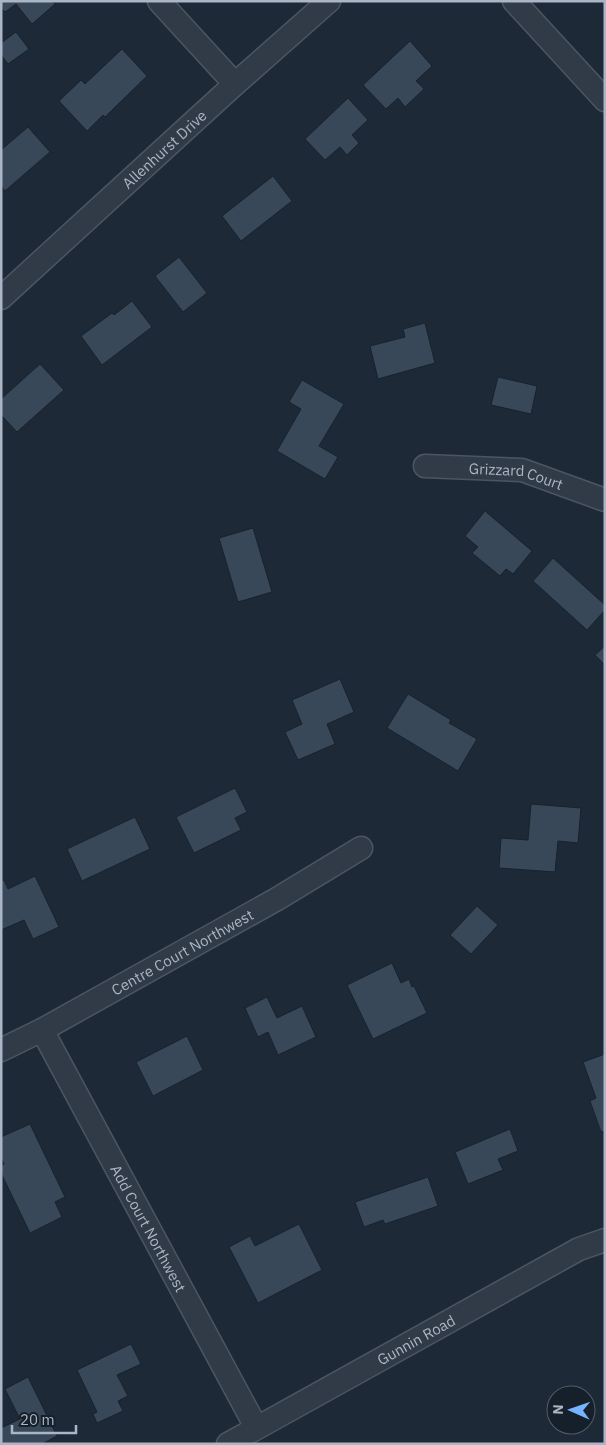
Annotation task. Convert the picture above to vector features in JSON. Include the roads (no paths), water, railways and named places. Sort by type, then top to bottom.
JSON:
[{"type":"street","points":[[159,1],[235,84]]},
{"type":"street","name":"Allenhurst Drive","points":[[1,298],[235,84],[329,1]]},
{"type":"street","points":[[514,1],[605,100]]},
{"type":"street","name":"Grizzard Court","points":[[425,466],[522,470],[605,500]]},
{"type":"street","name":"Centre Court Northwest","points":[[1,1050],[42,1030],[277,899],[361,848]]},
{"type":"street","name":"Add Court Northwest","points":[[42,1030],[256,1427]]},
{"type":"street","name":"Gunnin Road","points":[[228,1444],[579,1249],[605,1240]]}]
